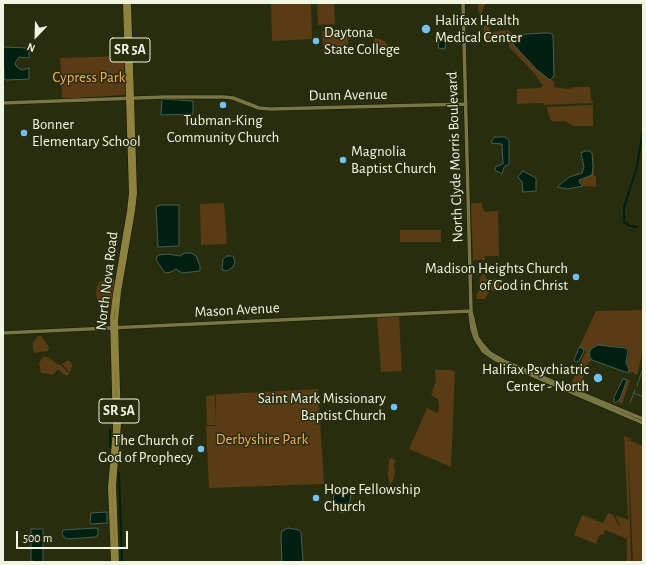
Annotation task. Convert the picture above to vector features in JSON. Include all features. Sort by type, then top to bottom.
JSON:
[{"type":"main road","name":"North Nova Road","points":[[113,562],[110,491],[115,430],[113,369],[115,294],[132,204],[130,98],[125,3]]},
{"type":"main road","name":"North Nova Road","points":[[117,562],[114,485],[119,436],[114,328],[133,212],[131,198],[129,3]]},
{"type":"main road","name":"North Clyde Morris Boulevard","points":[[463,3],[470,314],[472,329],[488,355],[496,360],[643,423]]},
{"type":"main road","name":"Dunn Avenue","points":[[130,98],[232,98],[259,108],[271,109],[466,104]]},
{"type":"main road","points":[[3,103],[130,98]]},
{"type":"main road","name":"Mason Avenue","points":[[3,333],[471,311]]},
{"type":"main road","name":"North Clyde Morris Boulevard","points":[[481,345],[490,353],[504,361],[643,419]]},
{"type":"main road","points":[[113,369],[117,376]]},
{"type":"green space","points":[[271,3],[311,3],[312,39],[272,41]]},
{"type":"green space","points":[[317,3],[334,3],[335,24],[318,25]]},
{"type":"green space","points":[[478,3],[489,3],[485,5],[480,16],[478,9]]},
{"type":"green space","points":[[488,25],[491,32],[508,30],[512,33],[512,43],[537,70],[554,82],[554,87],[568,89],[575,87],[590,87],[591,100],[593,103],[544,105],[543,103],[517,104],[517,89],[540,88],[543,86],[535,74],[509,47],[508,37],[503,34],[501,38],[485,39],[483,34],[484,26]]},
{"type":"green space","points":[[323,31],[346,31],[348,44],[347,48],[341,53],[333,55],[324,53],[322,35]]},
{"type":"green space","points":[[374,38],[386,42],[390,53],[373,54],[375,52]]},
{"type":"green space","name":"Cypress Park","points":[[124,56],[124,95],[62,98],[60,58]]},
{"type":"green space","points":[[593,105],[593,126],[574,126],[565,121],[553,122],[550,119],[547,109],[547,107]]},
{"type":"green space","points":[[592,153],[596,187],[583,186],[579,180],[580,178],[590,175],[593,171]]},
{"type":"green space","points":[[224,203],[227,244],[201,245],[200,204]]},
{"type":"green space","points":[[471,203],[482,203],[482,207],[485,212],[498,211],[499,256],[485,256],[485,260],[473,260]]},
{"type":"green space","points":[[400,230],[441,230],[441,242],[400,242]]},
{"type":"green space","points":[[483,274],[485,274],[486,279],[499,279],[500,287],[489,291],[485,299],[477,299],[476,295],[479,290],[480,278]]},
{"type":"green space","points":[[113,279],[115,281],[112,305],[102,308],[99,306],[96,294],[99,282],[104,280],[110,286]]},
{"type":"green space","points":[[642,310],[643,344],[637,375],[632,372],[629,373],[627,362],[629,350],[625,347],[598,345],[593,347],[589,352],[589,358],[592,360],[587,364],[585,370],[583,378],[584,386],[582,391],[570,386],[586,351],[579,347],[596,311]]},
{"type":"green space","points":[[377,317],[399,317],[402,371],[381,372]]},
{"type":"green space","points":[[38,336],[41,336],[49,347],[48,351],[35,353],[33,350],[33,342]]},
{"type":"green space","points":[[43,357],[48,357],[57,364],[61,365],[69,374],[67,376],[58,369],[53,375],[41,373],[39,363]]},
{"type":"green space","points":[[68,360],[71,362],[72,366],[70,373],[62,364]]},
{"type":"green space","points":[[435,370],[451,370],[455,372],[451,467],[409,449],[427,408],[437,413],[439,410],[438,399],[431,395],[436,381]]},
{"type":"green space","points":[[627,380],[630,381],[622,404],[618,402]]},
{"type":"green space","name":"Derbyshire Park","points":[[318,389],[324,484],[209,488],[206,426],[216,426],[216,395],[205,395]]},
{"type":"green space","points":[[215,395],[216,425],[207,425],[206,396]]},
{"type":"green space","points":[[624,436],[632,439],[629,439],[628,446],[631,562],[627,562],[627,539],[605,530],[604,534],[599,536],[596,544],[574,535],[582,515],[603,523],[608,513],[613,515],[619,526],[620,525],[615,515],[628,520]]},
{"type":"green space","points":[[629,440],[643,446],[643,562],[633,562]]},
{"type":"green space","points":[[391,458],[396,460],[394,465],[395,472],[393,481],[390,485],[388,475],[389,461]]},
{"type":"shaded area","points":[[550,33],[553,35],[554,76],[550,80],[537,70],[512,43],[512,35]]},
{"type":"shaded area","points":[[440,34],[446,35],[445,49],[438,48]]},
{"type":"shaded area","points":[[3,47],[29,48],[29,58],[19,57],[15,63],[20,69],[23,70],[29,68],[29,79],[6,80],[4,78]]},
{"type":"shaded area","points":[[162,99],[193,101],[193,114],[161,115]]},
{"type":"shaded area","points":[[495,137],[505,137],[509,140],[509,164],[504,167],[502,174],[495,170],[495,167],[503,164],[502,144],[491,143]]},
{"type":"shaded area","points":[[585,151],[592,153],[592,175],[579,180],[583,186],[568,189],[557,187],[569,177],[582,173],[584,167],[581,153]]},
{"type":"shaded area","points":[[523,171],[536,178],[536,191],[523,192],[522,182],[518,177]]},
{"type":"shaded area","points":[[160,205],[179,205],[179,246],[158,247],[156,207]]},
{"type":"shaded area","points":[[185,253],[191,253],[196,256],[200,266],[200,271],[182,273],[176,269],[165,273],[156,260],[157,256],[159,255],[168,254],[180,256]]},
{"type":"shaded area","points":[[227,256],[233,256],[235,262],[233,267],[227,271],[222,270],[223,259]]},
{"type":"shaded area","points":[[598,345],[625,348],[628,350],[626,363],[629,369],[628,373],[592,360],[589,353],[591,349]]},
{"type":"shaded area","points":[[580,347],[584,351],[579,361],[576,362],[574,360]]},
{"type":"shaded area","points":[[623,379],[627,380],[620,399],[615,403],[614,397]]},
{"type":"shaded area","points":[[334,494],[351,494],[350,501],[344,513],[334,510]]},
{"type":"shaded area","points":[[107,512],[107,523],[90,524],[91,513]]},
{"type":"shaded area","points":[[288,528],[299,530],[301,532],[303,562],[282,562],[281,536],[282,531]]},
{"type":"shaded area","points":[[31,529],[43,529],[43,562],[34,562],[31,560]]},
{"type":"shaded area","points":[[98,529],[98,534],[96,537],[67,539],[62,534],[63,530]]},
{"type":"waterway","points":[[637,227],[630,226],[624,222],[624,207],[637,167],[643,130]]},
{"type":"waterway","points":[[637,386],[643,368]]},
{"type":"waterway","points":[[630,403],[635,390]]},
{"type":"waterway","points":[[634,393],[643,397]]},
{"type":"waterway","points":[[110,430],[110,447]]},
{"type":"waterway","points":[[119,473],[122,562]]},
{"type":"place","name":"Halifax Health Medical Center","points":[[426,29]]},
{"type":"place","name":"Daytona State College","points":[[316,41]]},
{"type":"place","name":"Tubman-King Community Church","points":[[223,105]]},
{"type":"place","name":"Bonner Elementary School","points":[[24,133]]},
{"type":"place","name":"Magnolia Baptist Church","points":[[343,160]]},
{"type":"place","name":"Madison Heights Church of God in Christ","points":[[576,277]]},
{"type":"place","name":"Halifax Psychiatric Center - North","points":[[598,378]]},
{"type":"place","name":"Saint Mark Missionary Baptist Church","points":[[394,407]]},
{"type":"place","name":"The Church of God of Prophecy","points":[[201,449]]},
{"type":"place","name":"Hope Fellowship Church","points":[[316,498]]}]
